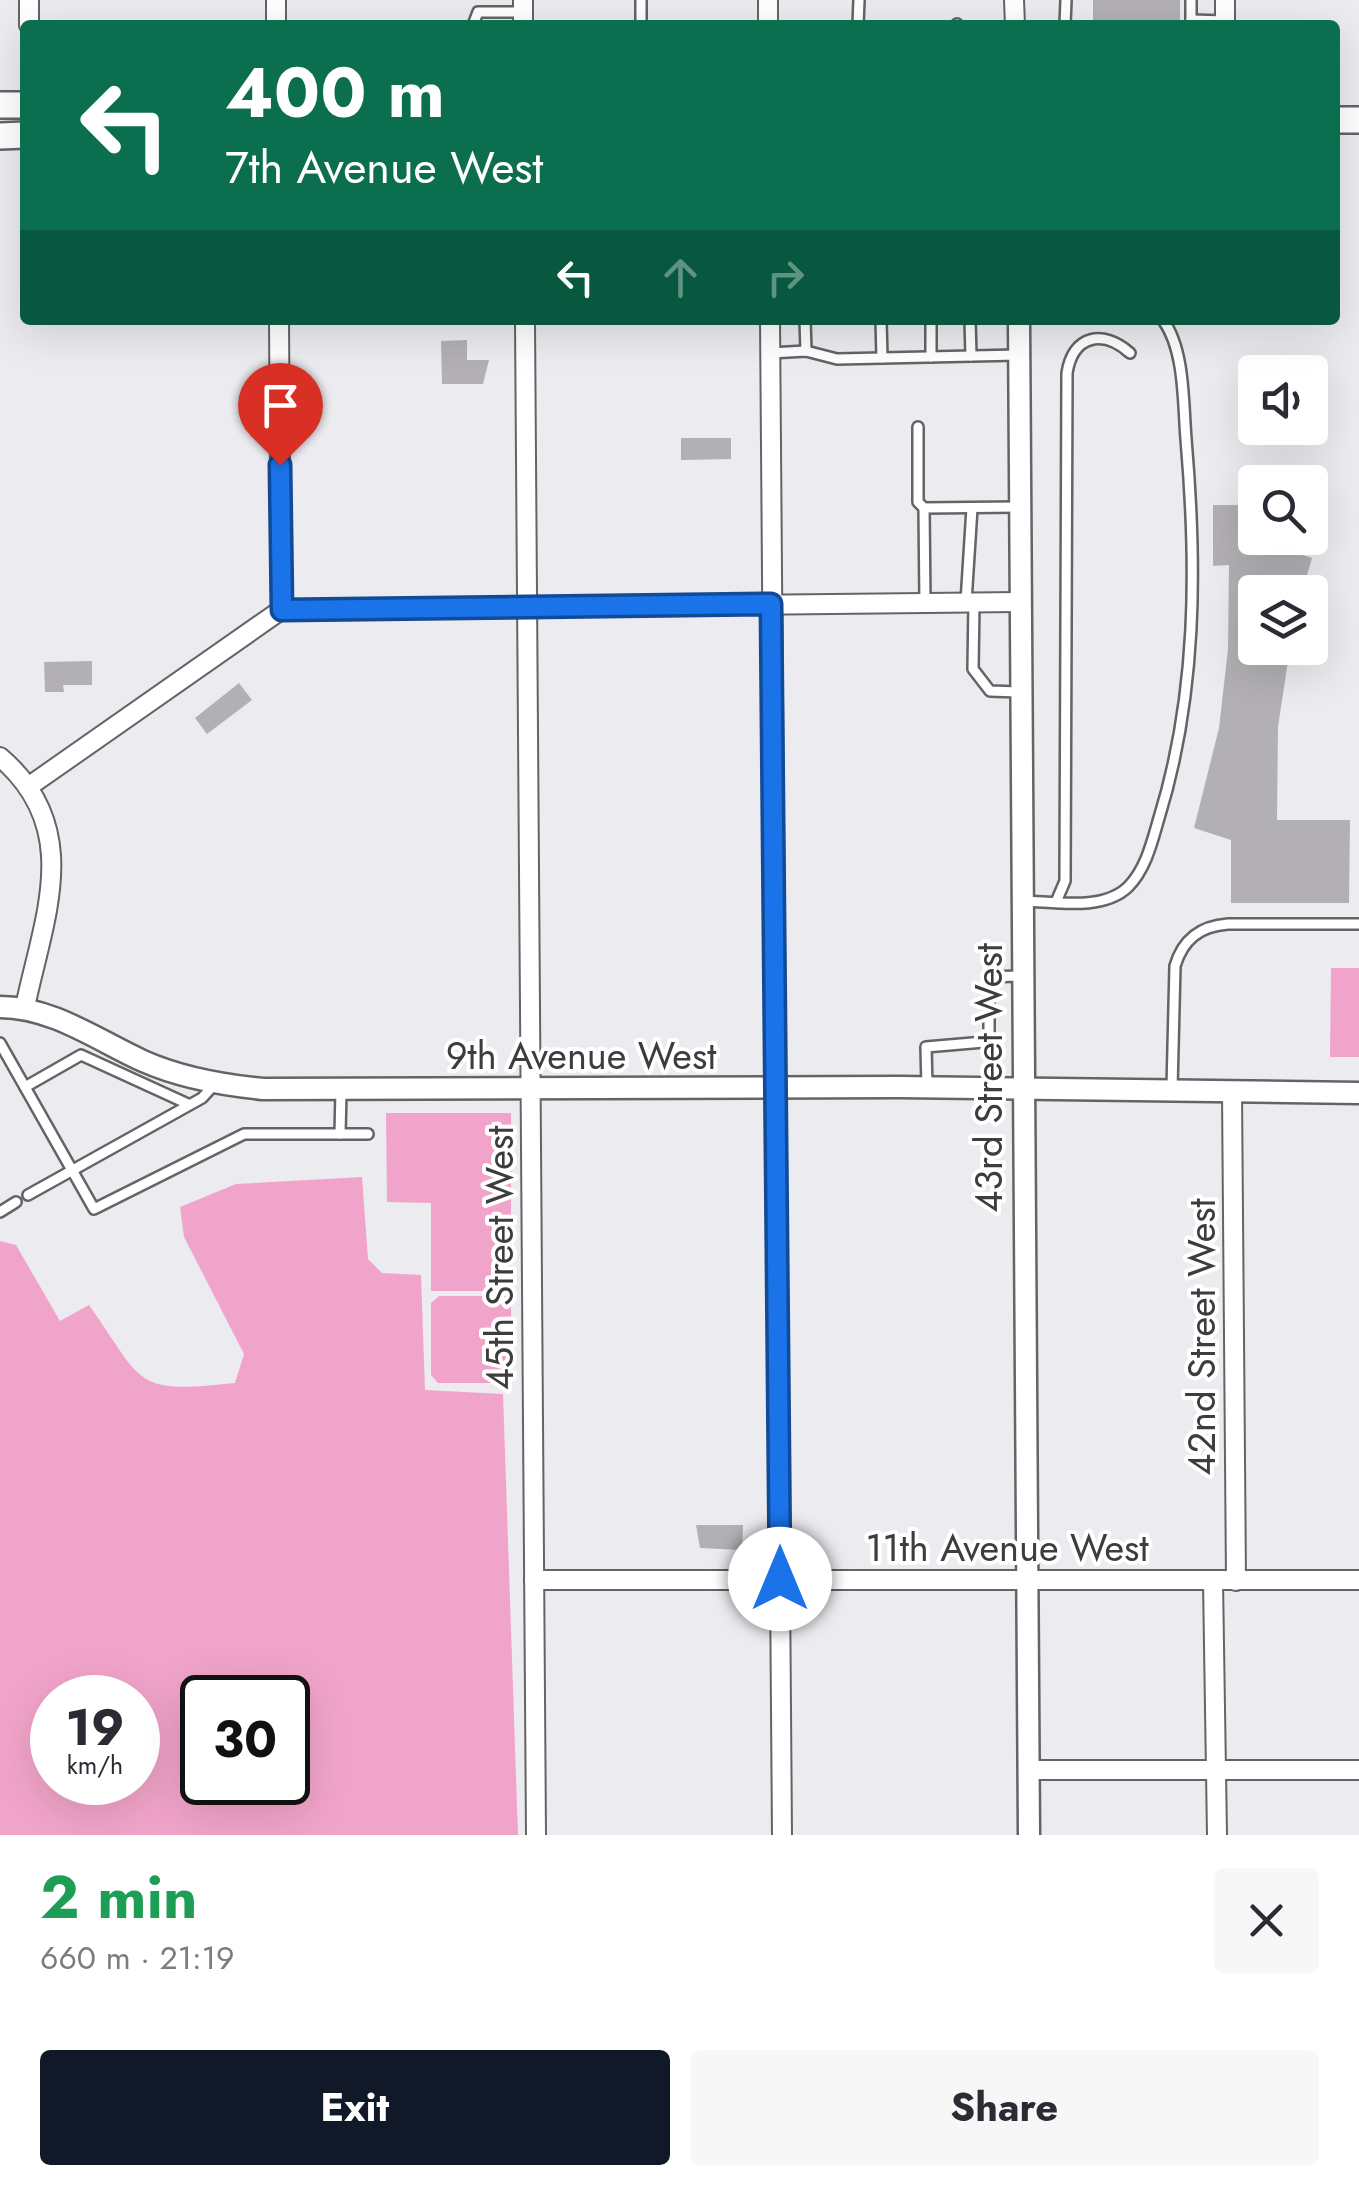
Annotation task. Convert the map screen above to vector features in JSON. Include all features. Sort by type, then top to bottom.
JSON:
[{"type":"street","points":[[279,325],[282,610]]},
{"type":"street","name":"45th Street West","points":[[525,325],[536,1835]]},
{"type":"street","points":[[770,325],[782,1835]]},
{"type":"street","name":"43rd Street West","points":[[1019,325],[1029,1835]]},
{"type":"street","points":[[28,787],[282,610],[1020,602]]},
{"type":"street","points":[[0,758],[28,787],[49,830],[54,874],[25,1007]]},
{"type":"street","name":"9th Avenue West","points":[[0,1006],[25,1007],[146,1062],[216,1083],[263,1090],[927,1087],[1359,1093]]},
{"type":"street","name":"42nd Street West","points":[[1232,1092],[1236,1581]]},
{"type":"street","name":"11th Avenue West","points":[[534,1580],[1359,1580]]},
{"type":"street","points":[[1213,1581],[1217,1835]]},
{"type":"street","points":[[1029,1770],[1359,1770]]},
{"type":"lane","points":[[475,20],[478,12],[523,12]]},
{"type":"lane","points":[[806,325],[806,351]]},
{"type":"lane","points":[[882,325],[882,358]]},
{"type":"lane","points":[[931,325],[932,357]]},
{"type":"lane","points":[[970,325],[971,356]]},
{"type":"lane","points":[[1022,902],[1106,899],[1135,879],[1154,837],[1177,752],[1192,639],[1190,506],[1178,367],[1165,325]]},
{"type":"lane","points":[[1056,902],[1065,881],[1068,365],[1074,349],[1089,338],[1108,338],[1130,353]]},
{"type":"lane","points":[[770,353],[806,351],[838,359],[1019,355]]},
{"type":"lane","points":[[918,426],[918,502],[924,508],[925,603]]},
{"type":"lane","points":[[924,508],[1020,507]]},
{"type":"lane","points":[[972,508],[973,669],[990,691],[1021,692]]},
{"type":"lane","points":[[1172,1091],[1175,966],[1180,950],[1192,936],[1207,927],[1228,924],[1359,924]]},
{"type":"lane","points":[[927,1087],[926,1047],[984,1042],[989,1032],[988,977],[1022,976]]},
{"type":"lane","points":[[0,1043],[94,1209],[244,1134],[368,1134]]},
{"type":"lane","points":[[26,1088],[81,1055],[188,1104]]},
{"type":"lane","points":[[28,1195],[188,1104],[216,1083]]},
{"type":"lane","points":[[340,1134],[341,1091]]},
{"type":"lane","points":[[0,1212],[16,1202]]},
{"type":"shaded area","points":[[1331,968],[1359,968],[1359,1057],[1330,1057]]},
{"type":"shaded area","points":[[386,1113],[511,1113],[511,1291],[431,1291],[431,1203],[387,1202]]},
{"type":"shaded area","points":[[362,1177],[368,1259],[382,1273],[421,1275],[425,1390],[503,1394],[518,1835],[0,1835],[0,1241],[16,1245],[60,1321],[89,1305],[144,1378],[177,1387],[235,1383],[244,1354],[184,1237],[180,1207],[236,1184]]},
{"type":"shaded area","points":[[439,1296],[511,1296],[511,1383],[438,1383],[431,1375],[431,1303]]},
{"type":"building","points":[[1093,0],[1180,0],[1180,20],[1093,20]]},
{"type":"building","points":[[467,340],[467,360],[489,360],[483,384],[442,384],[441,341]]},
{"type":"building","points":[[681,438],[731,438],[731,459],[681,460]]},
{"type":"building","points":[[1213,505],[1238,505],[1238,555],[1312,558],[1307,575],[1238,575],[1238,665],[1287,665],[1278,727],[1277,820],[1350,820],[1349,903],[1231,903],[1231,840],[1194,828],[1219,728],[1228,649],[1229,565],[1213,566]]},
{"type":"building","points":[[92,661],[92,685],[63,685],[64,692],[45,692],[44,662]]},
{"type":"building","points":[[239,683],[252,700],[207,734],[195,718]]},
{"type":"building","points":[[696,1525],[743,1525],[742,1550],[700,1548]]},
{"type":"route","points":[[280,465],[282,610],[771,604],[780,1579]]}]
